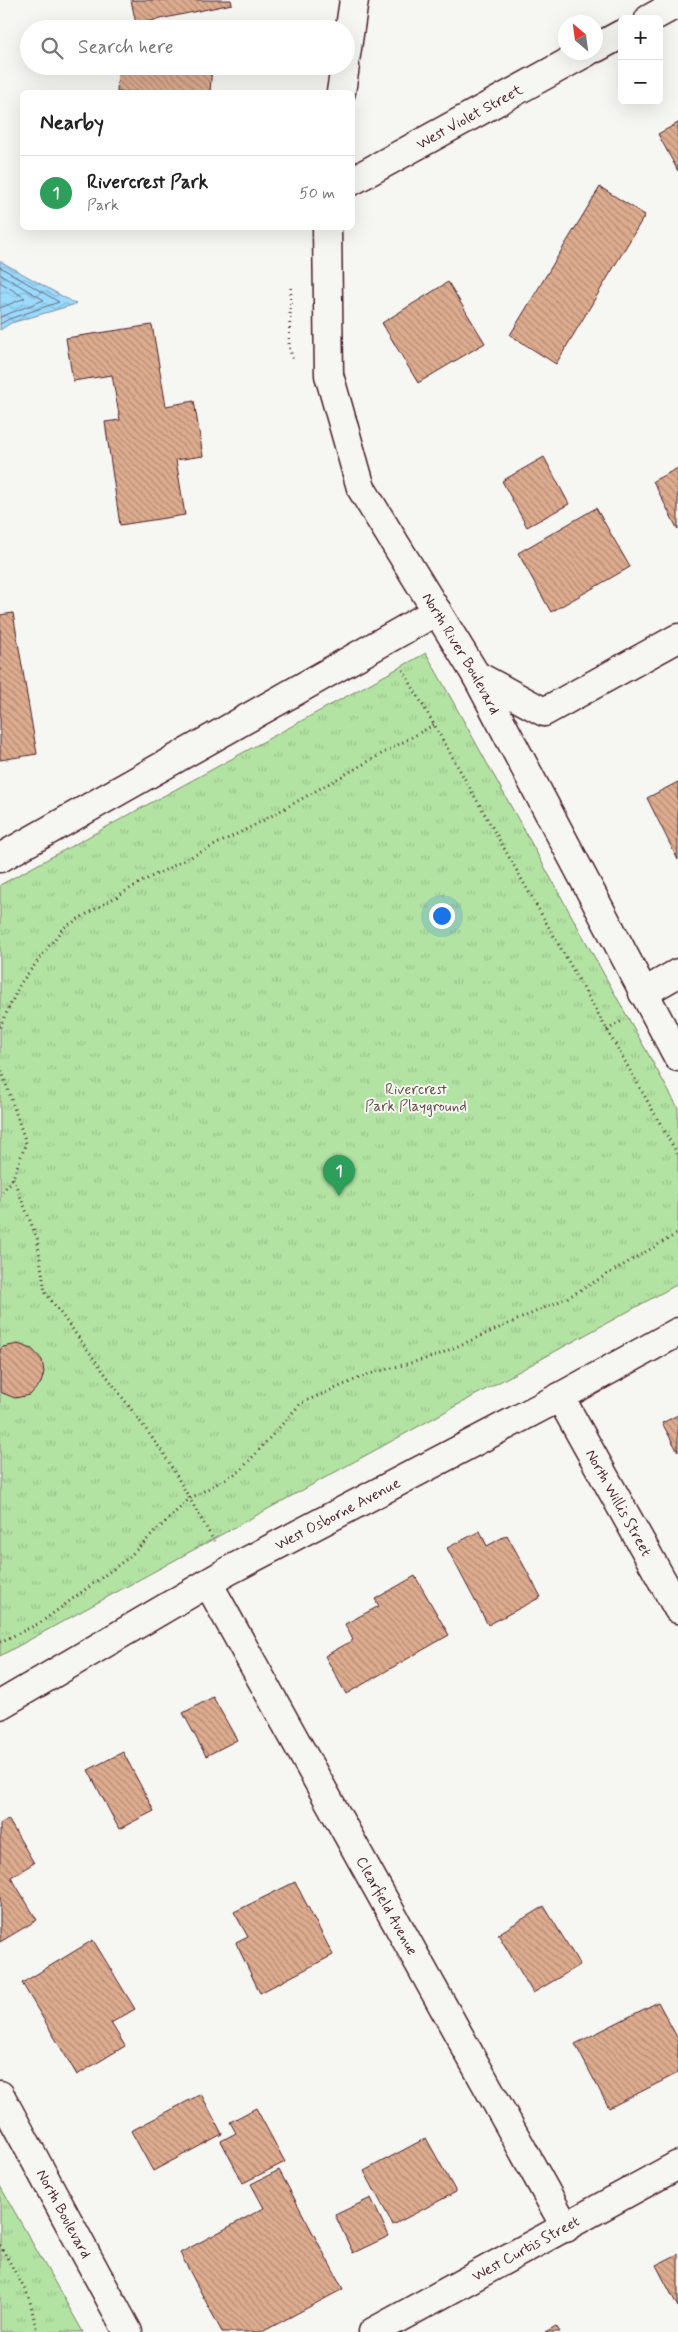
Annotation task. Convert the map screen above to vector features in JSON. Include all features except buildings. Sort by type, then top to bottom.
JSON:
[{"type":"street","points":[[351,20],[354,0]]},
{"type":"street","points":[[656,15],[678,3]]},
{"type":"street","points":[[603,44],[618,36]]},
{"type":"street","name":"West Violet Street","points":[[355,179],[572,60]]},
{"type":"street","points":[[341,90],[344,75]]},
{"type":"street","name":"North River Boulevard","points":[[327,230],[329,375],[361,488],[476,675],[678,1057]]},
{"type":"street","points":[[0,858],[437,611]]},
{"type":"street","points":[[476,675],[544,712],[678,638]]},
{"type":"street","points":[[643,992],[678,973]]},
{"type":"street","name":"West Osborne Avenue","points":[[0,1705],[208,1583],[560,1397],[678,1332]]},
{"type":"street","name":"North Willis Street","points":[[560,1397],[678,1609]]},
{"type":"street","name":"Clearfield Avenue","points":[[208,1583],[566,2228]]},
{"type":"street","name":"North Boulevard","points":[[0,2095],[128,2332]]},
{"type":"street","name":"West Curtis Street","points":[[373,2332],[678,2165]]},
{"type":"path","points":[[403,670],[678,1155]]},
{"type":"path","points":[[0,1028],[20,984],[63,928],[143,880],[255,825],[434,724]]},
{"type":"path","points":[[0,1066],[26,1143],[13,1178],[0,1195]]},
{"type":"path","points":[[13,1178],[37,1238],[45,1292],[164,1454],[216,1546]]},
{"type":"path","points":[[0,1642],[40,1623],[128,1558],[189,1499],[240,1472],[301,1403],[369,1374],[433,1357],[567,1298],[678,1232]]},
{"type":"path","points":[[0,2245],[29,2297],[37,2332]]},
{"type":"green space","name":"Rivercrest Park Playground","points":[[426,653],[678,1108],[678,1284],[0,1656],[0,885]]},
{"type":"green space","points":[[0,2186],[83,2332],[0,2332]]},
{"type":"water","points":[[0,261],[76,304],[11,323],[0,330]]},
{"type":"place","name":"Rivercrest Park","points":[[339,1196]]}]
